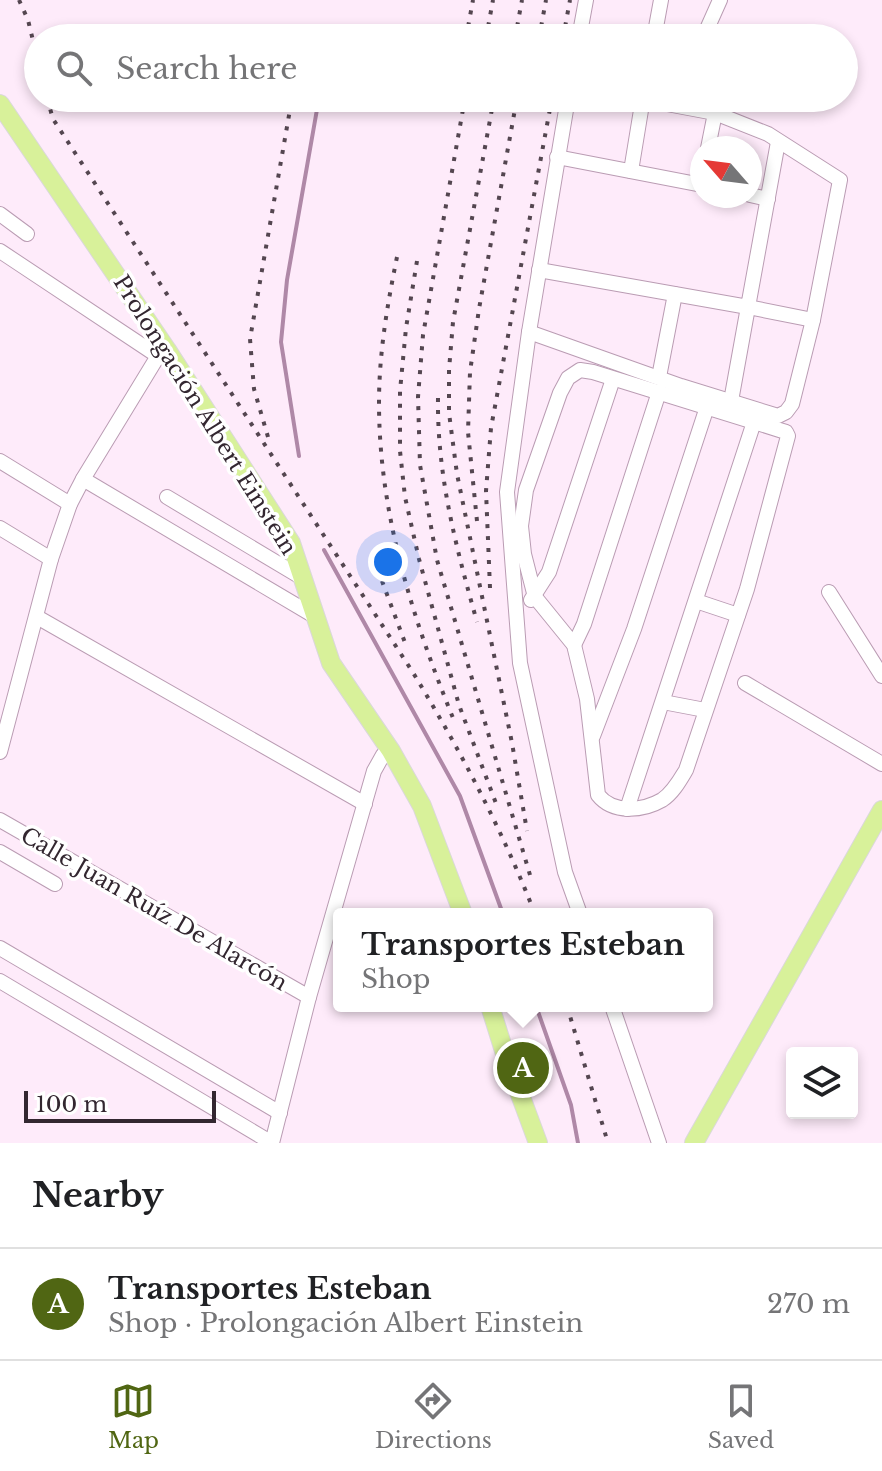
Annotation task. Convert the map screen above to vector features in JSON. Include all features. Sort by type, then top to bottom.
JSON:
[{"type":"main road","name":"Prolongación Albert Einstein","points":[[0,104],[291,543],[331,663],[391,751],[422,806],[461,908]]},
{"type":"main road","points":[[694,1143],[882,810]]},
{"type":"main road","points":[[492,1012],[538,1143]]},
{"type":"street","points":[[582,24],[586,0]]},
{"type":"street","points":[[657,24],[661,0]]},
{"type":"street","points":[[709,24],[720,0]]},
{"type":"street","points":[[565,112],[508,474],[508,511],[520,663],[565,872],[578,908]]},
{"type":"street","points":[[631,171],[638,112]]},
{"type":"street","points":[[529,332],[659,385],[707,407],[786,432],[788,439],[738,615],[686,770],[661,800],[627,809],[610,806],[598,795],[587,699],[574,645],[535,597],[524,554],[521,511],[560,393],[568,378],[580,370],[613,379],[659,385],[731,401],[778,416],[786,412],[795,395],[840,180],[768,134],[715,113],[710,136]]},
{"type":"street","points":[[731,401],[778,142]]},
{"type":"street","points":[[557,157],[690,182]]},
{"type":"street","points":[[762,198],[768,199]]},
{"type":"street","points":[[0,214],[27,234]]},
{"type":"street","points":[[0,251],[163,353],[70,504],[51,559],[0,752]]},
{"type":"street","points":[[539,270],[813,320]]},
{"type":"street","points":[[574,645],[584,624],[659,385],[675,294]]},
{"type":"street","points":[[515,613],[535,597],[549,572],[613,379]]},
{"type":"street","points":[[592,740],[634,629],[707,407]]},
{"type":"street","points":[[627,809],[754,422]]},
{"type":"street","points":[[0,461],[70,504]]},
{"type":"street","points":[[83,479],[316,617]]},
{"type":"street","points":[[167,497],[304,579]]},
{"type":"street","points":[[0,528],[51,559]]},
{"type":"street","points":[[829,592],[882,676]]},
{"type":"street","points":[[696,601],[738,615]]},
{"type":"street","points":[[37,617],[365,804]]},
{"type":"street","points":[[745,683],[882,764]]},
{"type":"street","points":[[663,702],[705,710]]},
{"type":"street","points":[[335,908],[377,765],[383,755],[391,751]]},
{"type":"street","name":"Calle Juan Ruíz De Alarcón","points":[[0,820],[309,997]]},
{"type":"street","points":[[0,852],[55,884]]},
{"type":"street","points":[[0,981],[272,1143],[333,914]]},
{"type":"street","points":[[0,948],[280,1113]]},
{"type":"street","points":[[614,1012],[659,1143]]},
{"type":"waterway","points":[[299,456],[281,342],[287,280],[317,112]]},
{"type":"waterway","points":[[324,550],[460,796],[501,908]]},
{"type":"waterway","points":[[538,1012],[571,1105],[578,1143]]},
{"type":"railway","points":[[19,0],[29,24]]},
{"type":"railway","points":[[469,24],[473,0]]},
{"type":"railway","points":[[489,24],[493,0]]},
{"type":"railway","points":[[518,24],[522,0]]},
{"type":"railway","points":[[542,24],[546,0]]},
{"type":"railway","points":[[566,24],[570,0]]},
{"type":"railway","points":[[51,112],[412,671],[463,759],[533,908]]},
{"type":"railway","points":[[268,437],[254,389],[250,339],[290,112]]},
{"type":"railway","points":[[463,112],[423,335],[418,397],[420,465],[437,560],[530,875]]},
{"type":"railway","points":[[491,112],[453,322],[449,413],[457,474],[527,831]]},
{"type":"railway","points":[[477,521],[468,432],[470,372],[514,112]]},
{"type":"railway","points":[[490,588],[486,491],[491,428],[549,112]]},
{"type":"railway","points":[[397,257],[384,330],[379,385],[380,444],[401,564],[424,642],[453,718]]},
{"type":"railway","points":[[417,261],[400,391],[400,451],[405,497],[459,705],[497,806]]},
{"type":"railway","points":[[438,398],[444,483],[477,622]]},
{"type":"railway","points":[[382,581],[407,648]]},
{"type":"railway","points":[[569,1012],[608,1143]]},
{"type":"place","name":"Transportes Esteban","points":[[523,1068]]}]
